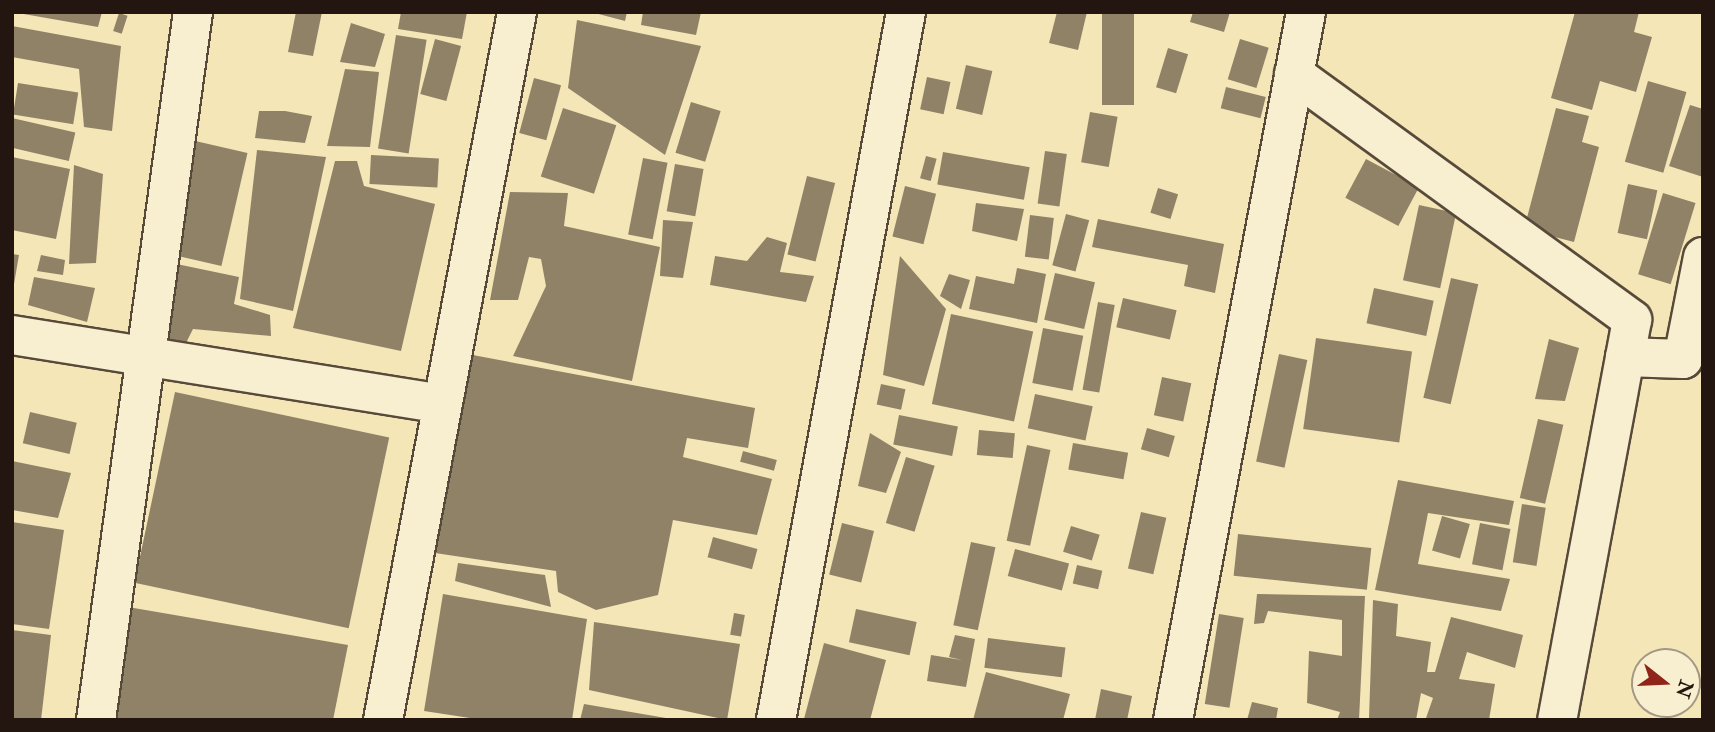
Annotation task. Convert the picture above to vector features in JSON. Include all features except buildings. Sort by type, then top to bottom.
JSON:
[{"type":"street","points":[[96,720],[193,12]]},
{"type":"street","points":[[383,720],[517,12]]},
{"type":"street","points":[[776,720],[906,12]]},
{"type":"street","points":[[1173,720],[1306,12]]},
{"type":"street","points":[[1294,75],[1632,320],[1557,720]]},
{"type":"street","points":[[1625,357],[1684,359],[1703,257]]},
{"type":"street","points":[[12,335],[442,404]]}]
